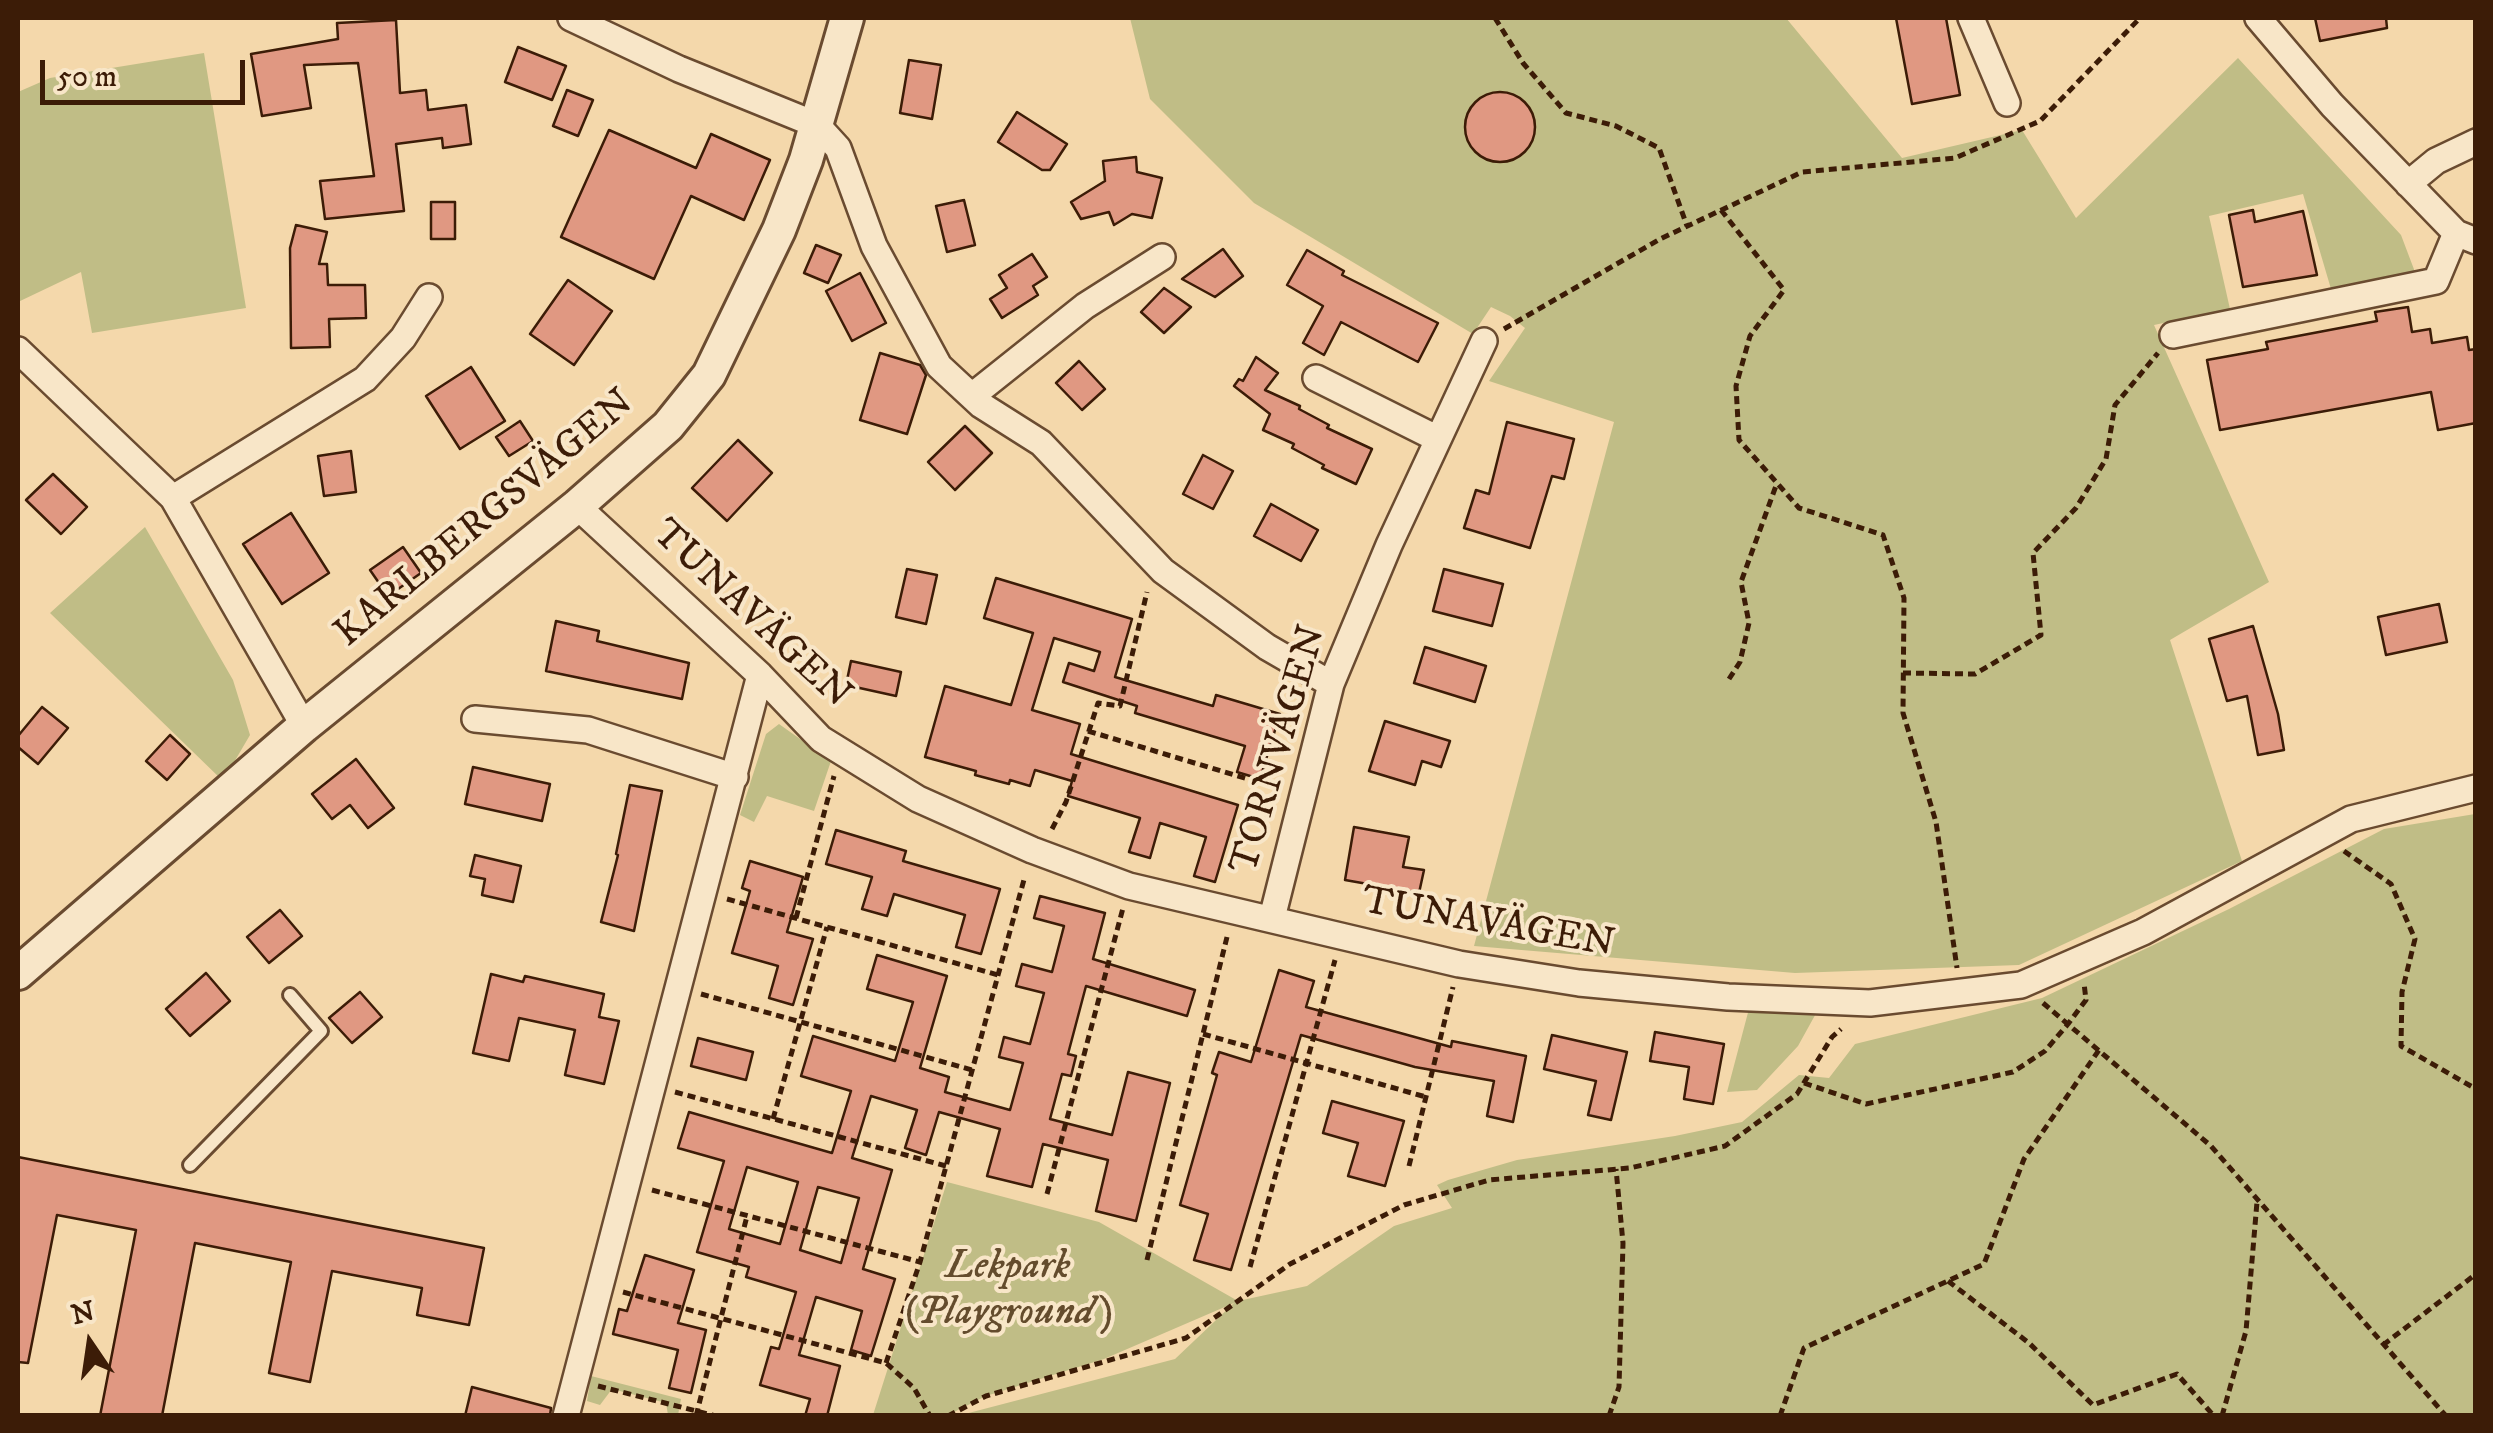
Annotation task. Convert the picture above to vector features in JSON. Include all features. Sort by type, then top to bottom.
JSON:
[{"type":"street","points":[[571,18],[680,69],[818,125],[838,148],[874,246],[940,366],[972,396],[1041,443],[1163,571],[1267,647],[1331,684]]},
{"type":"street","name":"KARLBERGSVÄGEN","points":[[18,973],[304,726],[577,506],[668,426],[709,375],[779,230],[818,125],[847,18]]},
{"type":"street","points":[[1971,18],[2007,103]]},
{"type":"street","points":[[2172,335],[2436,281],[2466,237],[2332,105],[2258,18]]},
{"type":"street","points":[[2408,184],[2436,161],[2476,142]]},
{"type":"street","points":[[972,396],[1085,306],[1162,257]]},
{"type":"street","points":[[173,498],[365,379],[403,338],[428,297]]},
{"type":"street","name":"TORNVÄGEN","points":[[1272,918],[1331,684],[1484,341]]},
{"type":"street","points":[[18,350],[173,498],[304,726]]},
{"type":"street","points":[[1316,378],[1438,439]]},
{"type":"street","name":"TUNAVÄGEN","points":[[577,506],[760,674],[822,738],[918,799],[1032,850],[1130,886],[1459,964],[1728,997],[1870,1003],[2022,985],[2143,932],[2351,819],[2476,788]]},
{"type":"street","points":[[566,1416],[760,674]]},
{"type":"street","points":[[475,719],[588,730],[735,777]]},
{"type":"lane","points":[[190,1165],[321,1031],[290,996]]},
{"type":"path","points":[[1494,18],[1523,63],[1566,113],[1616,126],[1659,148],[1687,226]]},
{"type":"path","points":[[1484,341],[1576,285],[1687,226],[1802,172],[1955,158],[2040,121],[2140,18]]},
{"type":"path","points":[[1721,210],[1784,290],[1750,336],[1736,386],[1739,440],[1799,508],[1884,535],[1904,598],[1903,712],[1936,822],[1949,930],[1962,992]]},
{"type":"path","points":[[1904,674],[1975,674],[2042,635],[2033,553],[2076,508],[2106,460],[2115,404],[2172,335]]},
{"type":"path","points":[[1729,679],[1740,662],[1748,624],[1742,582],[1777,482]]},
{"type":"path","points":[[886,1363],[920,1262],[1032,850],[1054,826],[1066,802],[1098,703],[1120,706],[1144,598],[1163,571]]},
{"type":"path","points":[[1088,731],[1303,796]]},
{"type":"path","points":[[796,918],[840,750]]},
{"type":"path","points":[[2322,835],[2391,884],[2414,939],[2402,992],[2401,1046],[2476,1089]]},
{"type":"path","points":[[1047,1194],[1130,886]]},
{"type":"path","points":[[704,892],[998,975]]},
{"type":"path","points":[[1147,1260],[1234,910]]},
{"type":"path","points":[[773,1119],[827,927]]},
{"type":"path","points":[[1250,1267],[1342,938]]},
{"type":"path","points":[[1804,1082],[1866,1104],[2013,1072],[2045,1051],[2086,1000],[2084,986],[2091,954]]},
{"type":"path","points":[[1409,1166],[1459,964]]},
{"type":"path","points":[[2022,985],[2211,1146],[2446,1416]]},
{"type":"path","points":[[679,988],[972,1070]]},
{"type":"path","points":[[948,1416],[986,1396],[1186,1338],[1290,1264],[1404,1206],[1489,1180],[1616,1169],[1725,1146],[1797,1094],[1832,1037],[1870,1003]]},
{"type":"path","points":[[1203,1034],[1426,1097]]},
{"type":"path","points":[[1780,1416],[1804,1348],[1984,1264],[2024,1160],[2098,1050]]},
{"type":"path","points":[[653,1086],[946,1166]]},
{"type":"path","points":[[1609,1416],[1618,1387],[1624,1244],[1616,1169]]},
{"type":"path","points":[[627,1184],[920,1262]]},
{"type":"path","points":[[1948,1280],[2029,1344],[2093,1405],[2178,1374],[2218,1416],[2246,1331],[2258,1202]]},
{"type":"path","points":[[696,1413],[747,1216]]},
{"type":"path","points":[[2383,1344],[2476,1274]]},
{"type":"path","points":[[600,1286],[886,1363],[914,1388],[930,1416]]},
{"type":"path","points":[[575,1380],[716,1416]]},
{"type":"green space","points":[[1130,18],[1786,18],[1902,158],[2022,130],[2076,218],[2238,58],[2401,235],[2415,272],[2331,289],[2303,194],[2209,216],[2230,309],[2154,325],[2269,582],[2170,640],[2242,861],[2019,965],[1795,973],[1474,946],[1614,422],[1489,381],[1525,328],[1510,316],[1491,307],[1473,334],[1254,203],[1150,99]]},
{"type":"green space","points":[[204,53],[246,308],[92,333],[81,272],[18,302],[18,92],[50,78]]},
{"type":"green space","points":[[145,527],[233,680],[250,735],[223,781],[50,613]]},
{"type":"green space","points":[[779,724],[831,761],[814,811],[767,796],[754,822],[740,815],[766,734]]},
{"type":"green space","name":"Lekpark (Playground)","points":[[2475,814],[2475,1415],[961,1415],[1175,1359],[1234,1303],[1104,1359],[986,1396],[948,1415],[873,1415],[947,1182],[1099,1222],[1238,1301],[1307,1286],[1394,1226],[1452,1208],[1437,1185],[1448,1180],[1517,1160],[1742,1122],[1799,1075],[1829,1078],[1855,1044],[2042,998],[2229,909],[2384,829]]},
{"type":"green space","points":[[1750,1005],[1819,1008],[1798,1046],[1757,1090],[1727,1092]]},
{"type":"green space","points":[[591,1376],[681,1399],[678,1415],[668,1415],[666,1403],[612,1389],[600,1405],[587,1401]]},
{"type":"building","points":[[1896,18],[1946,18],[1960,95],[1912,104]]},
{"type":"building","points":[[2315,18],[2386,18],[2387,28],[2320,41]]},
{"type":"building","points":[[396,20],[400,93],[426,90],[428,110],[466,105],[471,144],[443,148],[442,138],[396,144],[404,211],[325,219],[320,181],[374,176],[358,63],[304,65],[311,108],[262,116],[251,54],[338,39],[337,23]]},
{"type":"building","points":[[518,47],[566,66],[552,100],[505,82]]},
{"type":"building","points":[[909,60],[941,65],[932,119],[900,113]]},
{"type":"building","points":[[567,90],[593,100],[578,136],[553,126]]},
{"type":"building","points":[[1500,92],[1525,102],[1535,127],[1525,152],[1500,162],[1475,152],[1465,127],[1475,102]]},
{"type":"building","points":[[1017,112],[1067,144],[1050,170],[1042,170],[998,142]]},
{"type":"building","points":[[609,130],[696,168],[711,134],[770,160],[744,220],[691,196],[654,279],[561,237]]},
{"type":"building","points":[[1136,157],[1137,172],[1162,178],[1152,218],[1132,214],[1114,225],[1109,212],[1081,219],[1071,202],[1105,181],[1103,161]]},
{"type":"building","points":[[964,200],[975,245],[947,252],[936,206]]},
{"type":"building","points":[[431,202],[455,202],[455,239],[431,239]]},
{"type":"building","points":[[2253,210],[2255,222],[2303,211],[2317,275],[2243,287],[2229,215]]},
{"type":"building","points":[[296,225],[327,232],[319,264],[327,264],[328,285],[365,285],[366,318],[329,319],[330,347],[291,348],[290,248]]},
{"type":"building","points":[[816,245],[841,255],[828,283],[804,273]]},
{"type":"building","points":[[1223,249],[1243,276],[1215,297],[1182,279]]},
{"type":"building","points":[[1307,250],[1344,271],[1342,275],[1438,323],[1418,362],[1341,322],[1324,355],[1303,343],[1323,306],[1287,285]]},
{"type":"building","points":[[1032,254],[1047,277],[1033,286],[1038,295],[1002,318],[990,299],[1007,288],[999,275]]},
{"type":"building","points":[[860,273],[886,323],[852,341],[826,291]]},
{"type":"building","points":[[568,280],[612,311],[574,365],[530,334]]},
{"type":"building","points":[[1164,288],[1191,307],[1164,333],[1141,312]]},
{"type":"building","points":[[2408,307],[2412,332],[2430,329],[2432,343],[2467,337],[2469,350],[2476,349],[2476,423],[2438,430],[2431,392],[2220,430],[2207,360],[2268,349],[2266,342],[2377,321],[2375,312]]},
{"type":"building","points":[[880,353],[920,365],[926,375],[907,434],[860,420]]},
{"type":"building","points":[[1256,357],[1278,373],[1265,390],[1300,406],[1299,409],[1329,425],[1327,428],[1372,449],[1356,484],[1322,468],[1324,465],[1292,448],[1294,444],[1263,430],[1270,414],[1234,386],[1239,379],[1243,381]]},
{"type":"building","points":[[1079,361],[1105,389],[1082,410],[1056,383]]},
{"type":"building","points":[[471,367],[505,421],[460,449],[426,396]]},
{"type":"building","points":[[520,421],[533,441],[509,456],[496,437]]},
{"type":"building","points":[[1507,422],[1574,439],[1564,479],[1552,476],[1530,548],[1464,528],[1476,490],[1489,494]]},
{"type":"building","points":[[965,426],[992,453],[955,490],[928,462]]},
{"type":"building","points":[[738,440],[772,473],[727,521],[692,488]]},
{"type":"building","points":[[351,451],[356,492],[324,496],[318,456]]},
{"type":"building","points":[[1203,455],[1233,471],[1213,509],[1183,494]]},
{"type":"building","points":[[53,474],[87,507],[61,534],[26,500]]},
{"type":"building","points":[[1271,504],[1318,530],[1301,561],[1254,536]]},
{"type":"building","points":[[291,513],[329,573],[282,604],[243,544]]},
{"type":"building","points":[[403,547],[421,573],[388,596],[370,570]]},
{"type":"building","points":[[907,569],[937,575],[926,624],[896,617]]},
{"type":"building","points":[[1444,569],[1503,584],[1492,626],[1433,611]]},
{"type":"building","points":[[996,578],[1132,619],[1115,677],[1213,706],[1216,695],[1280,714],[1260,779],[1237,772],[1245,746],[1135,713],[1137,706],[1063,682],[1069,663],[1094,671],[1100,652],[1054,638],[1032,710],[1080,724],[1071,754],[1238,805],[1215,882],[1194,876],[1206,837],[1160,823],[1150,858],[1129,852],[1140,818],[1068,796],[1072,781],[1035,770],[1030,786],[1010,780],[1009,784],[925,757],[945,686],[1011,705],[1033,633],[984,618]]},
{"type":"building","points":[[2439,604],[2447,642],[2386,655],[2378,617]]},
{"type":"building","points":[[556,621],[599,631],[597,641],[689,663],[682,699],[546,671]]},
{"type":"building","points":[[2253,626],[2284,750],[2258,755],[2247,696],[2227,701],[2209,639]]},
{"type":"building","points":[[1425,647],[1486,666],[1475,702],[1414,683]]},
{"type":"building","points":[[851,661],[901,672],[896,696],[846,685]]},
{"type":"building","points":[[42,707],[68,728],[38,764],[18,747],[18,736]]},
{"type":"building","points":[[1385,721],[1450,741],[1441,767],[1422,761],[1415,785],[1369,771]]},
{"type":"building","points":[[170,735],[190,754],[167,780],[146,761]]},
{"type":"building","points":[[356,759],[394,808],[368,828],[350,805],[332,819],[312,794]]},
{"type":"building","points":[[473,767],[550,784],[542,821],[465,804]]},
{"type":"building","points":[[630,785],[662,791],[634,931],[601,922]]},
{"type":"building","points":[[1354,827],[1409,837],[1403,867],[1424,870],[1419,893],[1345,880]]},
{"type":"building","points":[[836,830],[906,851],[903,861],[1000,889],[981,954],[956,947],[965,915],[894,894],[887,916],[862,909],[872,877],[826,864]]},
{"type":"building","points":[[475,855],[521,866],[513,902],[482,895],[485,879],[470,876]]},
{"type":"building","points":[[750,861],[803,877],[787,932],[813,939],[793,1005],[769,998],[778,966],[732,953],[750,891],[742,888]]},
{"type":"building","points":[[1040,896],[1105,913],[1093,959],[1195,990],[1187,1016],[1086,986],[1068,1054],[1076,1056],[1071,1076],[1062,1074],[1050,1119],[1112,1135],[1128,1072],[1170,1083],[1136,1221],[1096,1211],[1108,1160],[1043,1144],[1032,1187],[987,1176],[1000,1129],[939,1112],[926,1155],[905,1148],[917,1110],[871,1096],[852,1158],[892,1170],[863,1269],[895,1279],[871,1356],[851,1350],[862,1311],[816,1297],[799,1355],[840,1366],[827,1416],[805,1416],[810,1399],[760,1385],[771,1347],[779,1349],[796,1292],[746,1277],[749,1267],[697,1252],[724,1161],[678,1148],[689,1112],[832,1153],[851,1091],[801,1076],[813,1036],[895,1061],[913,1002],[867,989],[877,955],[947,976],[920,1068],[949,1077],[945,1092],[1010,1110],[1023,1063],[999,1057],[1004,1037],[1030,1044],[1044,993],[1016,986],[1022,964],[1052,972],[1064,926],[1034,918]],"holes":[[[747,1167],[798,1182],[780,1244],[729,1229]],[[818,1187],[859,1198],[841,1263],[800,1250]]]},
{"type":"building","points":[[280,910],[302,936],[269,963],[247,937]]},
{"type":"building","points":[[1279,970],[1314,981],[1306,1007],[1451,1047],[1452,1041],[1526,1056],[1513,1122],[1487,1116],[1494,1081],[1415,1067],[1301,1035],[1231,1270],[1194,1260],[1208,1214],[1180,1205],[1217,1075],[1212,1073],[1219,1052],[1251,1062]]},
{"type":"building","points":[[206,973],[230,1001],[190,1036],[166,1009]]},
{"type":"building","points":[[491,974],[523,982],[525,976],[604,994],[599,1017],[619,1021],[604,1084],[565,1075],[575,1030],[519,1018],[509,1061],[473,1053]]},
{"type":"building","points":[[360,992],[382,1017],[352,1043],[329,1018]]},
{"type":"building","points":[[1655,1032],[1724,1044],[1713,1104],[1684,1099],[1689,1067],[1650,1061]]},
{"type":"building","points":[[1552,1035],[1627,1052],[1611,1120],[1588,1115],[1596,1081],[1544,1069]]},
{"type":"building","points":[[698,1038],[753,1052],[746,1080],[691,1066]]},
{"type":"building","points":[[1332,1101],[1404,1121],[1385,1186],[1348,1176],[1358,1143],[1323,1133]]},
{"type":"building","points":[[18,1157],[484,1248],[469,1325],[417,1315],[422,1288],[332,1271],[310,1382],[269,1373],[291,1262],[195,1243],[162,1416],[100,1416],[136,1230],[57,1215],[28,1363],[18,1362]]},
{"type":"building","points":[[645,1255],[694,1270],[678,1323],[706,1330],[691,1393],[669,1388],[678,1350],[613,1334],[619,1309],[627,1311]]},
{"type":"building","points":[[472,1387],[551,1408],[550,1416],[465,1416]]}]
